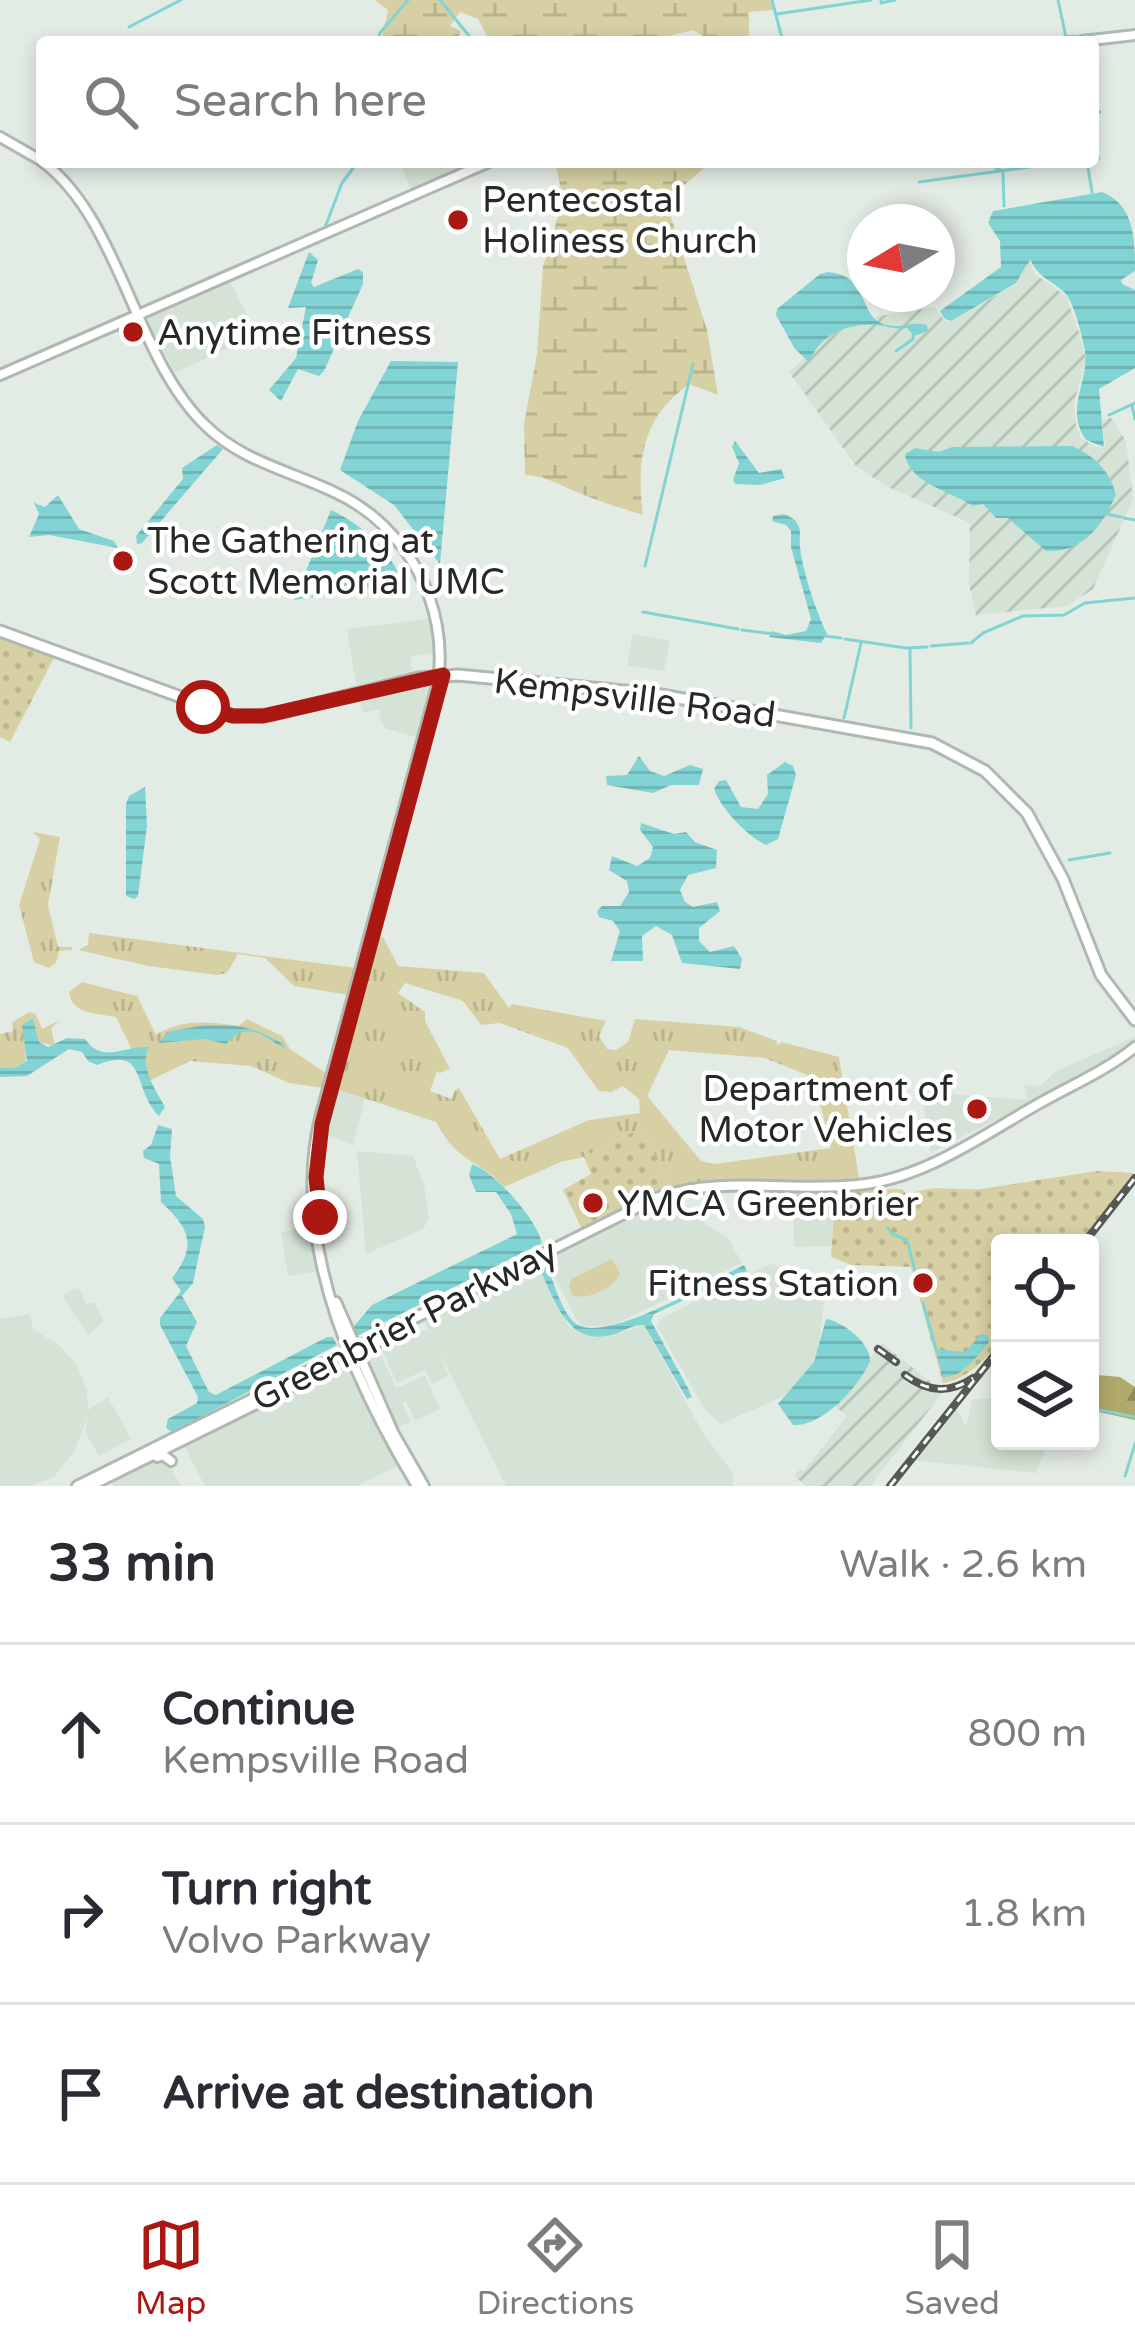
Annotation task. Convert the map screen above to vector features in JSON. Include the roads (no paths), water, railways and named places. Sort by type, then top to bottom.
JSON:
[{"type":"main road","points":[[1099,40],[1135,35]]},
{"type":"main road","points":[[0,135],[36,155]]},
{"type":"main road","points":[[51,168],[80,201],[192,412],[235,450],[355,498],[400,538],[430,589],[443,640],[441,672],[314,1150],[313,1191],[334,1318],[387,1437],[421,1486]]},
{"type":"main road","points":[[0,375],[475,168]]},
{"type":"main road","name":"Kempsville Road","points":[[0,628],[233,716],[271,715],[441,672],[660,690],[904,731],[958,749],[1005,781],[1032,812],[1068,878],[1104,970],[1135,1016]]},
{"type":"main road","name":"Greenbrier Parkway","points":[[90,1486],[669,1198],[706,1190],[849,1190],[902,1180],[972,1146],[1135,1049]]},
{"type":"main road","name":"Greenbrier Parkway","points":[[77,1486],[352,1353]]},
{"type":"main road","points":[[128,1468],[160,1455],[171,1461]]},
{"type":"water","points":[[1102,192],[1127,215],[1135,271],[1121,280],[1135,290],[1135,368],[1099,389],[1104,447],[1086,440],[1077,416],[1085,358],[1074,310],[1064,292],[1030,259],[1016,283],[951,321],[941,312],[955,312],[955,300],[1001,267],[1000,241],[988,223],[993,211]]},
{"type":"water","points":[[309,252],[318,260],[314,287],[358,269],[363,272],[363,284],[324,371],[319,376],[298,369],[281,401],[269,390],[296,358],[306,307],[288,308]]},
{"type":"water","points":[[820,274],[847,278],[847,312],[869,312],[881,323],[894,326],[927,325],[928,331],[914,336],[907,328],[865,325],[845,329],[827,338],[809,362],[795,349],[776,315],[777,309]]},
{"type":"water","points":[[391,361],[458,362],[440,564],[394,505],[340,470],[358,421]]},
{"type":"water","points":[[735,441],[759,473],[781,469],[785,478],[760,485],[735,484],[739,463],[732,447]]},
{"type":"water","points":[[217,445],[223,449],[137,544],[136,536],[183,479],[182,468]]},
{"type":"water","points":[[1072,446],[1100,465],[1116,495],[1090,535],[1071,547],[1046,551],[1008,518],[996,518],[983,504],[973,506],[922,479],[905,454],[915,448],[939,452],[952,447]]},
{"type":"water","points":[[58,495],[79,529],[114,541],[118,548],[49,535],[29,537],[39,514],[34,503],[45,507]]},
{"type":"water","points":[[331,510],[374,540],[403,583],[294,600]]},
{"type":"water","points":[[784,514],[799,527],[807,580],[827,634],[821,643],[769,637],[772,631],[786,635],[806,631],[811,619],[791,531],[772,521],[773,516]]},
{"type":"water","points":[[639,756],[650,771],[664,776],[690,765],[703,769],[699,785],[671,785],[653,793],[607,785],[606,776],[627,775]]},
{"type":"water","points":[[785,762],[796,775],[778,839],[766,845],[736,821],[714,789],[726,780],[741,807],[758,809],[768,794],[767,775]]},
{"type":"water","points":[[145,787],[147,826],[134,899],[126,896],[126,804],[129,796]]},
{"type":"water","points":[[641,823],[674,834],[686,832],[695,842],[717,850],[716,868],[688,875],[680,890],[693,907],[717,902],[720,911],[699,928],[699,941],[710,952],[734,946],[742,959],[740,969],[682,963],[672,935],[656,926],[642,936],[643,961],[611,961],[620,931],[597,911],[602,906],[620,906],[629,892],[627,881],[609,870],[612,856],[637,866],[650,858],[653,847],[640,830]]},
{"type":"water","points":[[33,1018],[39,1042],[48,1047],[67,1038],[85,1039],[106,1052],[149,1047],[147,1070],[165,1107],[159,1116],[132,1065],[124,1060],[97,1065],[82,1052],[69,1049],[27,1076],[0,1077],[0,1068],[27,1061],[22,1025]]},
{"type":"water","points":[[206,1025],[248,1028],[285,1045],[248,1031],[226,1044],[204,1039],[158,1043],[170,1031]]},
{"type":"water","points":[[158,1125],[172,1129],[170,1156],[176,1196],[203,1219],[205,1227],[193,1283],[182,1296],[197,1322],[186,1346],[209,1392],[216,1395],[327,1337],[333,1337],[337,1345],[172,1432],[166,1428],[168,1419],[197,1403],[198,1397],[160,1325],[160,1318],[181,1291],[172,1278],[185,1256],[187,1237],[161,1202],[159,1164],[144,1158],[143,1151],[151,1145]]},
{"type":"water","points":[[472,1164],[514,1198],[542,1243],[357,1336],[354,1326],[372,1305],[517,1234],[496,1192],[476,1192],[469,1175]]},
{"type":"water","points":[[744,1265],[747,1271],[654,1314],[651,1321],[688,1388],[692,1397],[687,1399],[644,1325],[599,1337],[586,1335],[566,1320],[540,1270],[547,1267],[573,1321],[593,1328],[636,1318]]},
{"type":"water","points":[[826,1319],[854,1334],[866,1347],[870,1361],[838,1404],[815,1420],[793,1425],[778,1404],[814,1362]]},
{"type":"water","points":[[981,1334],[988,1335],[989,1342],[975,1359],[957,1374],[943,1377],[935,1349],[965,1352]]},
{"type":"waterway","points":[[129,27],[181,0]]},
{"type":"waterway","points":[[379,36],[408,0]]},
{"type":"waterway","points":[[440,0],[469,36]]},
{"type":"waterway","points":[[772,0],[781,36]]},
{"type":"waterway","points":[[777,14],[871,0]]},
{"type":"waterway","points":[[881,0],[895,0]]},
{"type":"waterway","points":[[1058,0],[1066,36]]},
{"type":"waterway","points":[[1078,36],[1092,34]]},
{"type":"waterway","points":[[1096,34],[1115,34]]},
{"type":"waterway","points":[[324,230],[342,183],[353,168]]},
{"type":"waterway","points":[[996,168],[1001,170]]},
{"type":"waterway","points":[[919,182],[1022,168]]},
{"type":"waterway","points":[[1088,168],[1092,192]]},
{"type":"waterway","points":[[1003,173],[1004,206]]},
{"type":"waterway","points":[[163,309],[198,293]]},
{"type":"waterway","points":[[99,337],[127,327]]},
{"type":"waterway","points":[[896,351],[913,334]]},
{"type":"waterway","points":[[645,566],[693,364]]},
{"type":"waterway","points":[[1109,415],[1135,403]]},
{"type":"waterway","points":[[1132,406],[1135,419]]},
{"type":"waterway","points":[[1107,514],[1121,517]]},
{"type":"waterway","points":[[1124,518],[1135,520]]},
{"type":"waterway","points":[[971,643],[1023,616],[1064,615],[1085,603],[1135,598]]},
{"type":"waterway","points":[[643,612],[738,629]]},
{"type":"waterway","points":[[742,630],[774,634]]},
{"type":"waterway","points":[[825,636],[841,638]]},
{"type":"waterway","points":[[845,639],[927,647]]},
{"type":"waterway","points":[[844,718],[861,643]]},
{"type":"waterway","points":[[931,646],[968,643]]},
{"type":"waterway","points":[[910,650],[911,728]]},
{"type":"waterway","points":[[1069,860],[1110,853]]},
{"type":"waterway","points":[[888,1228],[907,1240],[921,1294]]},
{"type":"waterway","points":[[923,1303],[936,1349]]},
{"type":"waterway","points":[[1099,1410],[1135,1417]]},
{"type":"waterway","points":[[1125,1476],[1135,1444]]},
{"type":"railway","points":[[1091,1234],[1135,1178]]},
{"type":"railway","points":[[878,1349],[896,1362]]},
{"type":"railway","points":[[890,1486],[991,1359]]},
{"type":"railway","points":[[905,1375],[939,1389],[973,1378]]},
{"type":"place","name":"Pentecostal Holiness Church","points":[[458,220]]},
{"type":"place","name":"Anytime Fitness","points":[[133,332]]},
{"type":"place","name":"The Gathering at Scott Memorial UMC","points":[[123,561]]},
{"type":"place","name":"Department of Motor Vehicles","points":[[977,1109]]},
{"type":"place","name":"YMCA Greenbrier","points":[[593,1203]]},
{"type":"place","name":"Fitness Station","points":[[923,1283]]}]
